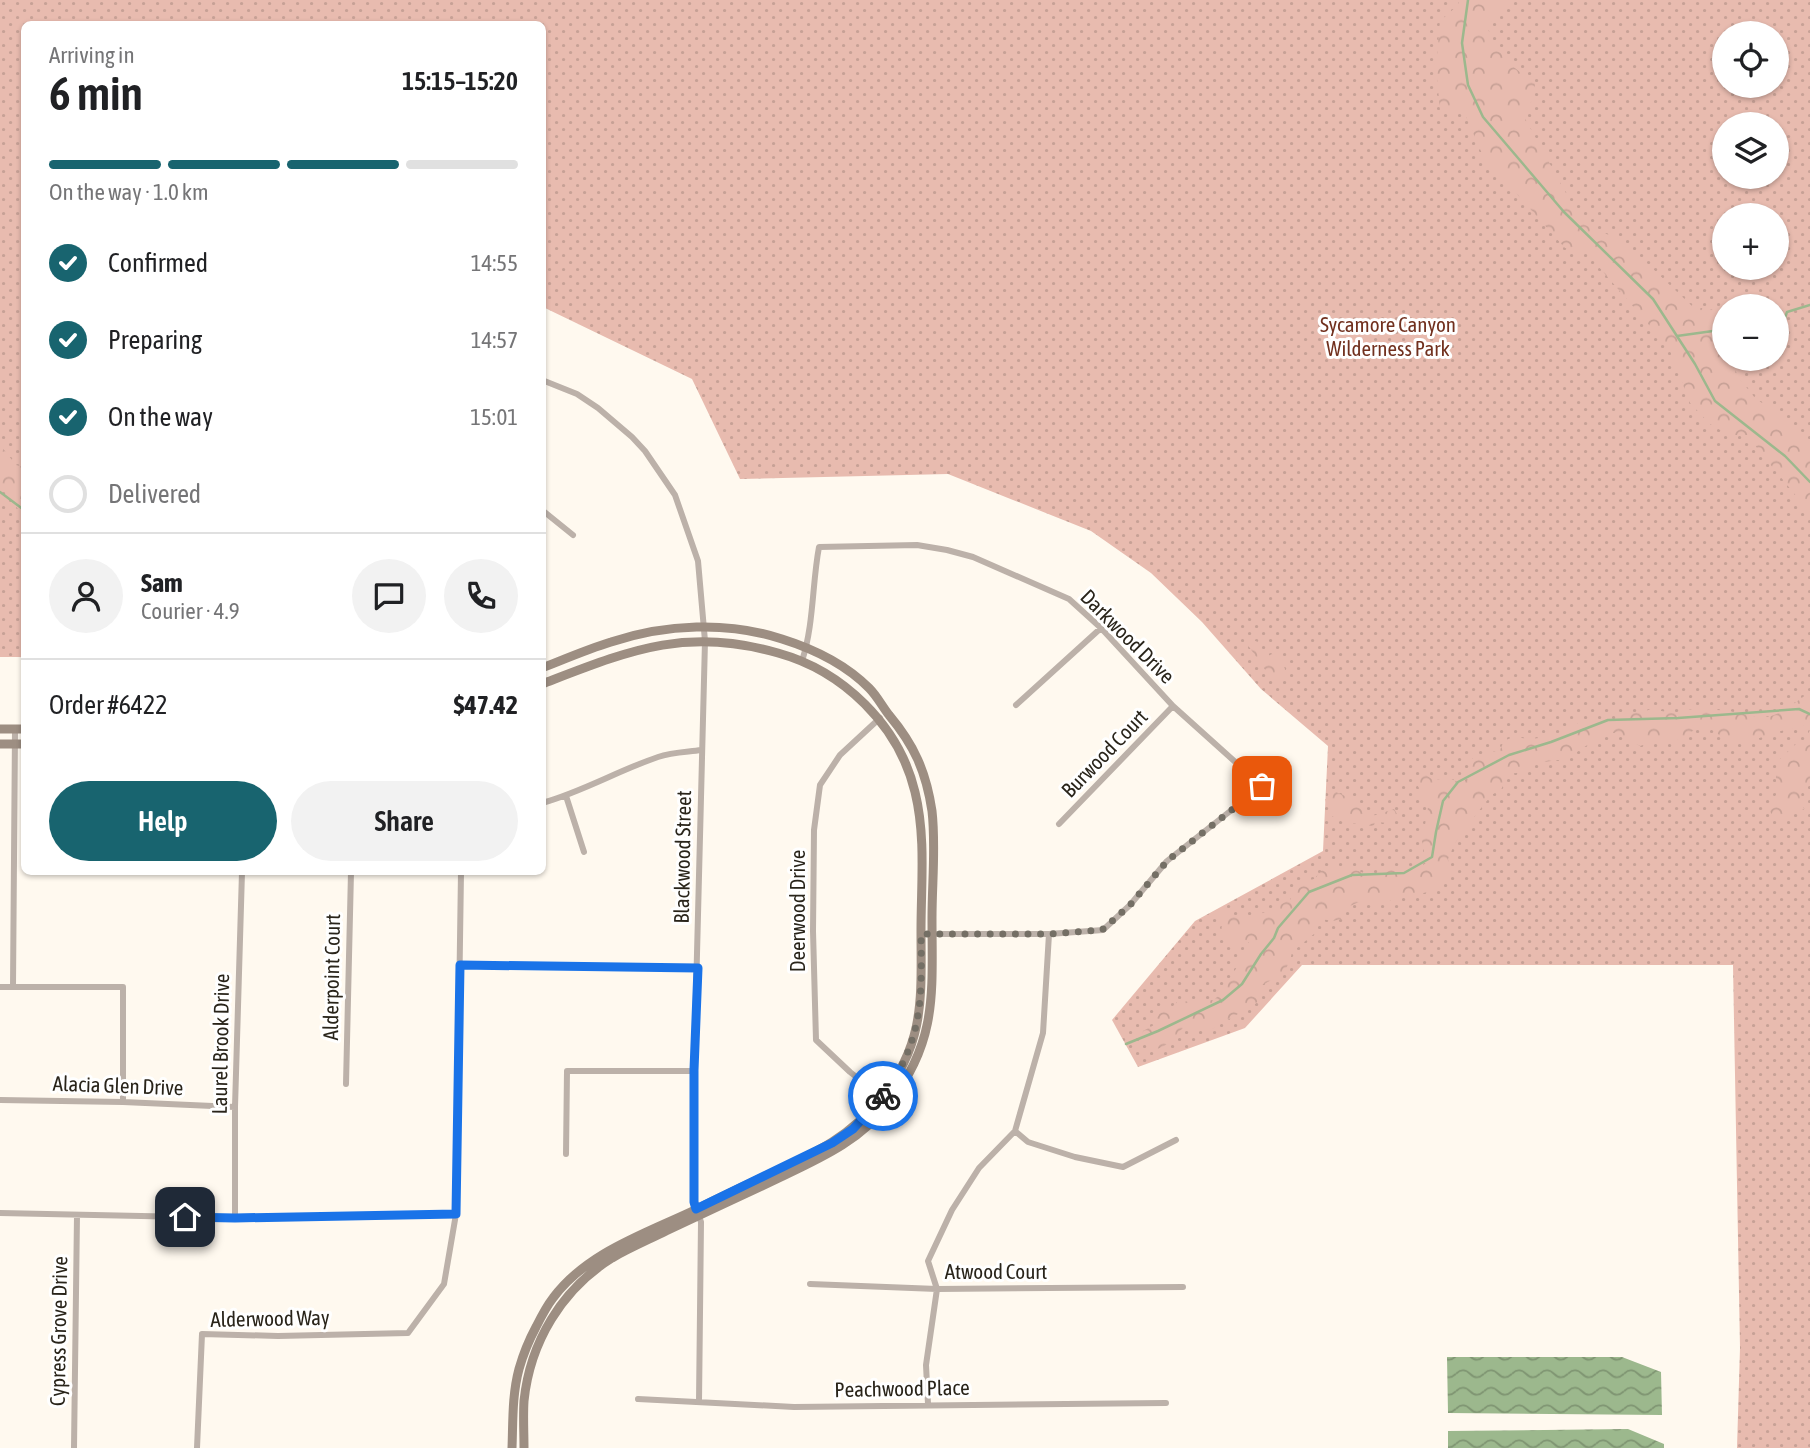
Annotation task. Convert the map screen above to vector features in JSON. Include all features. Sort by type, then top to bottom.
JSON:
[{"type":"street","name":"Blackwood Street","points":[[546,382],[577,394],[632,436],[675,495],[698,561],[705,642],[694,1070],[694,1202],[701,1222],[699,1402]]},
{"type":"street","points":[[546,513],[573,535]]},
{"type":"street","name":"Darkwood Drive","points":[[806,649],[819,547],[917,545],[973,557],[1069,598],[1101,628],[1173,706],[1262,786],[1167,861],[1130,905],[1102,930],[1049,934]]},
{"type":"street","points":[[546,666],[611,642],[653,631],[727,628],[760,633],[824,656],[856,677],[906,735],[922,768],[933,828],[932,1002],[925,1038],[909,1075],[886,1100]]},
{"type":"street","points":[[1016,705],[1101,628]]},
{"type":"street","points":[[524,1448],[524,1404],[535,1352],[566,1297],[579,1283],[613,1258],[698,1212],[841,1147],[872,1123],[910,1049],[921,1006],[922,840],[915,790],[903,757],[869,708],[848,689],[802,660],[743,644],[715,641],[673,643],[637,649],[546,682]]},
{"type":"street","points":[[802,660],[806,649]]},
{"type":"street","name":"Burwood Court","points":[[1059,824],[1173,706]]},
{"type":"street","name":"Deerwood Drive","points":[[886,1100],[850,1072],[817,1040],[813,931],[814,830],[820,785],[840,755],[888,713]]},
{"type":"street","points":[[0,729],[20,730],[13,987]]},
{"type":"street","points":[[0,744],[20,744]]},
{"type":"street","points":[[546,802],[661,756],[701,750]]},
{"type":"street","points":[[566,796],[584,852]]},
{"type":"street","name":"Laurel Brook Drive","points":[[235,1218],[235,1107],[242,875]]},
{"type":"street","name":"Alderpoint Court","points":[[346,1084],[351,875]]},
{"type":"street","points":[[0,1213],[235,1218],[456,1214],[461,875]]},
{"type":"street","points":[[921,934],[1049,934],[1043,1033],[1014,1131],[979,1168],[952,1210],[928,1261],[937,1289],[926,1365],[928,1404]]},
{"type":"street","points":[[460,965],[698,968]]},
{"type":"street","points":[[0,987],[124,987],[123,1102]]},
{"type":"street","points":[[566,1154],[567,1071],[694,1070]]},
{"type":"street","name":"Alacia Glen Drive","points":[[0,1100],[235,1107]]},
{"type":"street","points":[[1014,1131],[1028,1142],[1074,1157],[1123,1167],[1176,1140]]},
{"type":"street","points":[[512,1448],[514,1397],[519,1369],[533,1332],[554,1297],[585,1266],[602,1255],[658,1226],[698,1212]]},
{"type":"street","name":"Alderwood Way","points":[[197,1448],[202,1334],[278,1336],[408,1333],[444,1284],[456,1214]]},
{"type":"street","name":"Cypress Grove Drive","points":[[74,1448],[77,1215]]},
{"type":"street","name":"Atwood Court","points":[[810,1284],[937,1289],[1183,1287]]},
{"type":"street","name":"Peachwood Place","points":[[638,1399],[794,1406],[1166,1403]]},
{"type":"green space","name":"Sycamore Canyon Wilderness Park","points":[[0,0],[1810,0],[1810,1448],[1737,1448],[1740,1348],[1733,965],[1302,965],[1245,1028],[1138,1067],[1112,1020],[1195,921],[1323,851],[1328,746],[1261,689],[1202,622],[1151,573],[1091,531],[948,474],[740,479],[692,379],[546,308],[546,21],[21,21],[21,657],[0,657]]},
{"type":"green space","points":[[1460,0],[1509,0],[1487,27],[1506,60],[1535,83],[1534,99],[1522,113],[1583,224],[1609,235],[1633,250],[1693,307],[1712,309],[1712,371],[1736,371],[1755,398],[1800,430],[1810,443],[1810,513],[1749,435],[1729,435],[1710,424],[1690,403],[1669,348],[1586,252],[1565,248],[1483,156],[1465,114],[1440,110],[1436,68],[1440,21]]},
{"type":"green space","points":[[0,445],[16,465],[21,466],[21,513],[0,485]]},
{"type":"green space","points":[[1243,630],[1249,638],[1260,643],[1257,650],[1264,658],[1272,654],[1281,659],[1285,669],[1284,679],[1273,681],[1240,634]]},
{"type":"green space","points":[[1810,692],[1810,727],[1808,725],[1784,730],[1747,742],[1726,741],[1704,727],[1671,743],[1640,746],[1615,732],[1592,742],[1566,759],[1536,763],[1532,771],[1508,774],[1501,790],[1484,804],[1455,843],[1448,859],[1450,871],[1436,890],[1381,903],[1359,902],[1343,909],[1341,919],[1321,919],[1314,934],[1292,952],[1283,974],[1262,985],[1260,999],[1255,1004],[1212,1029],[1184,1027],[1169,1042],[1157,1049],[1151,1050],[1142,1038],[1143,1031],[1154,1025],[1161,1010],[1172,1007],[1177,1002],[1214,1000],[1222,992],[1249,942],[1227,945],[1221,933],[1222,924],[1214,915],[1222,910],[1241,916],[1266,912],[1291,899],[1290,890],[1299,883],[1314,879],[1322,870],[1337,865],[1377,878],[1377,872],[1383,869],[1414,868],[1426,863],[1421,835],[1428,807],[1417,784],[1421,771],[1433,780],[1449,778],[1458,782],[1467,781],[1471,772],[1469,761],[1476,756],[1500,750],[1504,741],[1513,737],[1530,739],[1565,735],[1580,721],[1618,719],[1627,711],[1640,713],[1651,709],[1672,713],[1707,704],[1713,710],[1765,717],[1789,707]]},
{"type":"green space","points":[[1810,729],[1810,782],[1801,794],[1804,809],[1782,820],[1775,819],[1769,810],[1776,795],[1777,762],[1798,742],[1807,739]]},
{"type":"green space","points":[[1336,792],[1358,801],[1366,816],[1394,809],[1397,814],[1388,823],[1376,822],[1373,826],[1343,822],[1328,814],[1330,809],[1325,799],[1329,799],[1330,794]]},
{"type":"water","points":[[1447,1357],[1622,1357],[1661,1372],[1662,1415],[1448,1413]]},
{"type":"water","points":[[1628,1429],[1664,1444],[1664,1448],[1448,1448],[1448,1431]]},
{"type":"waterway","points":[[1468,0],[1462,43],[1468,85],[1483,117],[1564,212],[1653,299],[1695,364],[1715,401],[1785,456],[1810,482]]},
{"type":"waterway","points":[[1789,311],[1810,305]]},
{"type":"waterway","points":[[1677,336],[1712,331]]},
{"type":"waterway","points":[[0,492],[21,508]]},
{"type":"waterway","points":[[1126,1044],[1223,1000],[1242,984],[1278,928],[1309,892],[1352,875],[1404,873],[1432,857],[1443,801],[1458,782],[1509,755],[1608,720],[1799,709],[1810,714]]},
{"type":"way so far","points":[[883,1096],[901,1069],[917,1027],[921,1006],[921,934],[1049,934],[1102,930],[1130,905],[1167,861],[1262,786]]},
{"type":"route","points":[[185,1217],[456,1214],[460,965],[698,968],[694,1070],[696,1209],[832,1143],[853,1129],[883,1096]]}]
